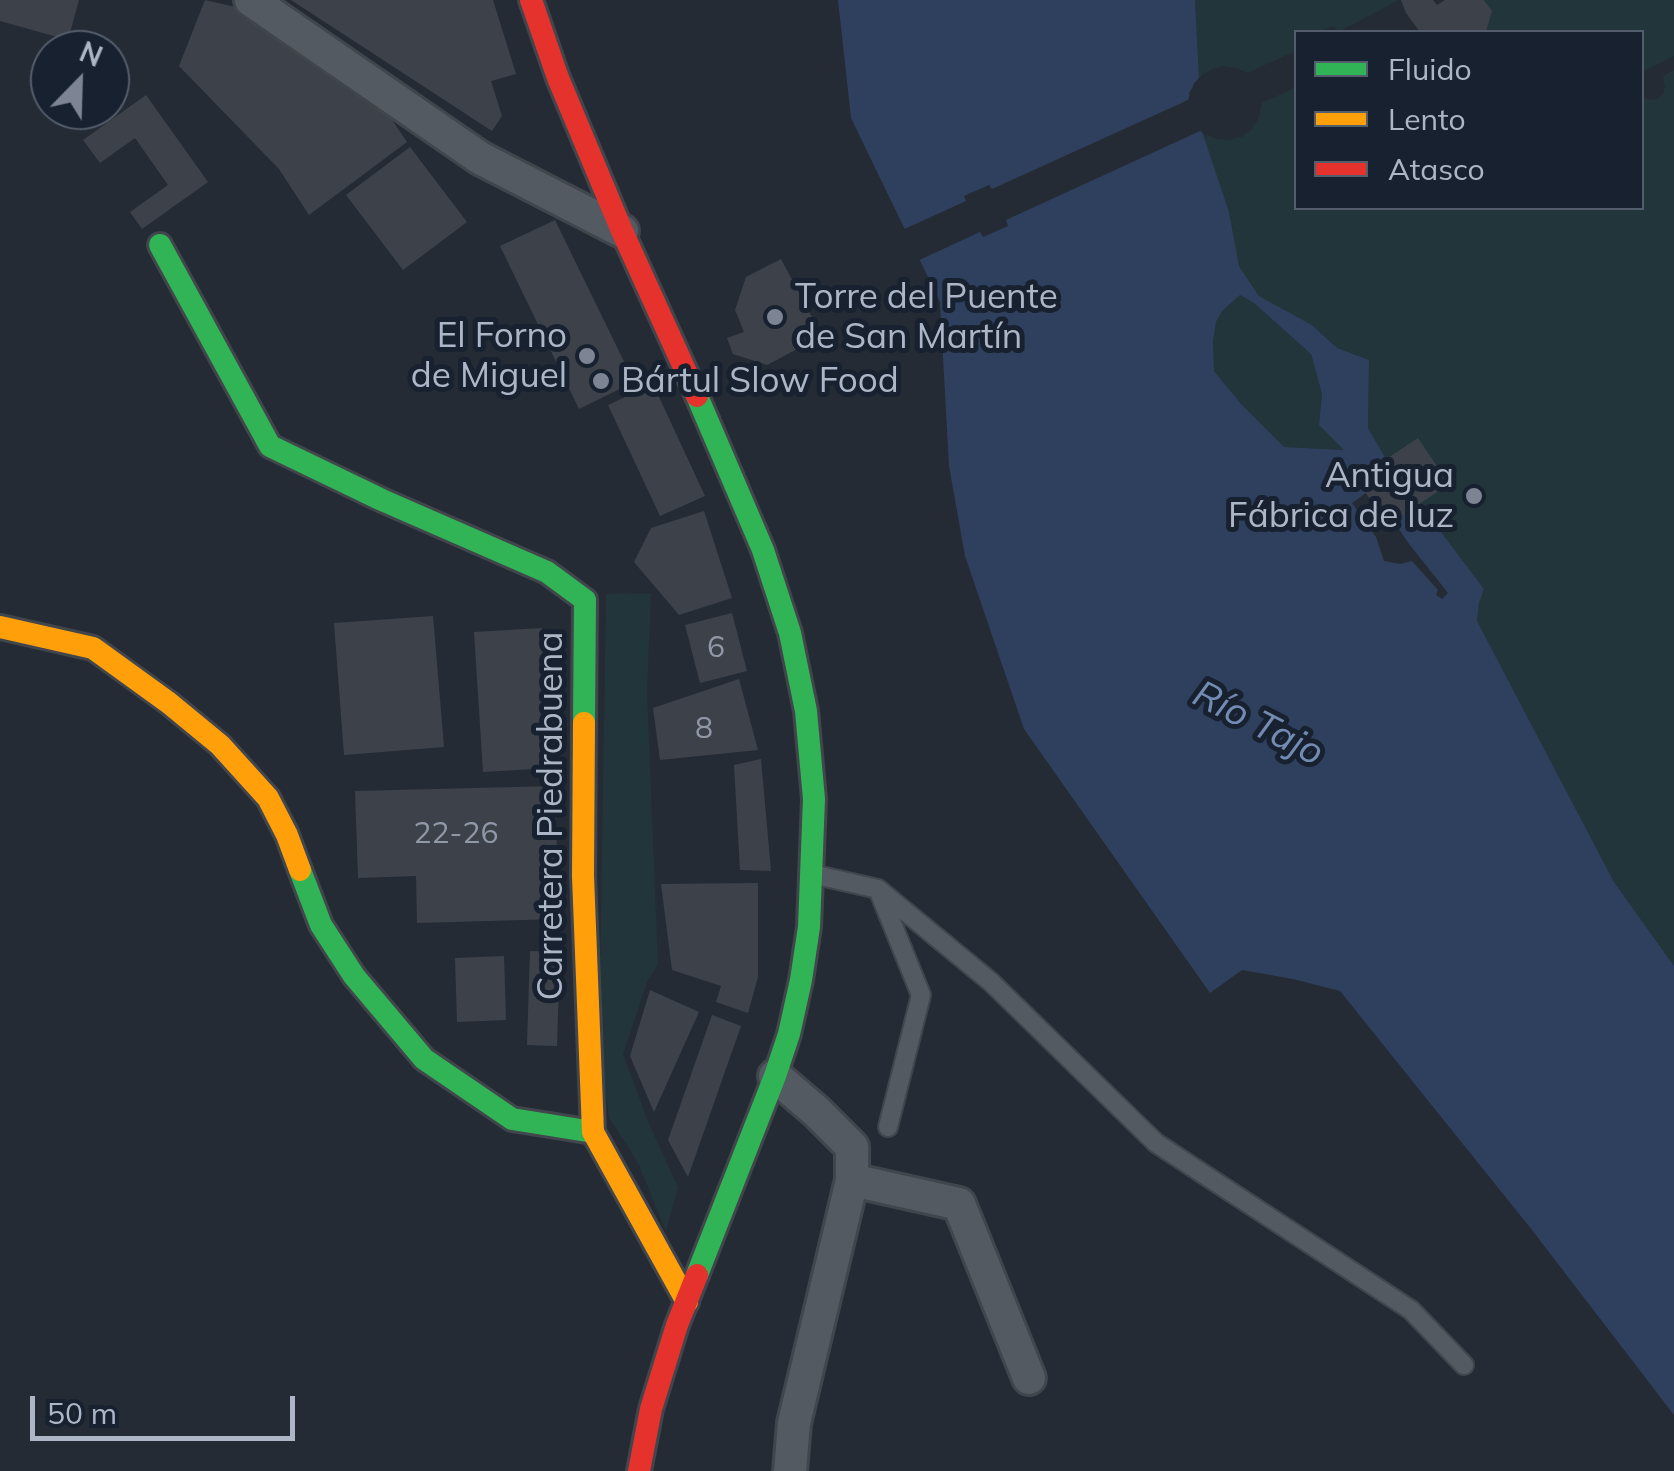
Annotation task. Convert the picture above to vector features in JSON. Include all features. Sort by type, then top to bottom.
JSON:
[{"type":"street","points":[[251,0],[480,158],[622,231]]},
{"type":"street","points":[[531,0],[558,78],[622,231],[763,550],[790,633],[806,710],[814,799],[809,927],[789,1034],[663,1366],[640,1471]]},
{"type":"street","name":"Carretera Piedrabuena","points":[[160,245],[270,446],[547,572],[585,600],[583,876],[593,1132],[687,1302]]},
{"type":"street","points":[[0,627],[93,648],[220,745],[268,798],[287,835],[321,925],[354,976],[424,1059],[512,1119],[593,1132]]},
{"type":"street","points":[[775,1076],[852,1147],[852,1180],[794,1422],[790,1471]]},
{"type":"street","points":[[852,1180],[959,1204],[1030,1378]]},
{"type":"lane","points":[[812,874],[878,889],[990,982],[1156,1143],[1411,1310],[1464,1365]]},
{"type":"lane","points":[[878,889],[920,995],[888,1127]]},
{"type":"green space","points":[[1195,0],[1399,0],[1342,30],[1334,26],[1294,30],[1294,52],[1247,73],[1223,66],[1199,78]]},
{"type":"green space","points":[[1484,0],[1674,0],[1674,56],[1644,71],[1644,30],[1487,30],[1492,11]]},
{"type":"green space","points":[[1674,70],[1674,966],[1614,882],[1477,621],[1484,589],[1386,459],[1368,428],[1369,360],[1337,348],[1312,325],[1259,296],[1239,266],[1229,212],[1200,131],[1216,139],[1241,137],[1258,120],[1262,103],[1294,88],[1294,210],[1644,210],[1644,98],[1657,99],[1663,94],[1663,76]]},
{"type":"green space","points":[[1240,295],[1311,354],[1322,394],[1319,425],[1345,450],[1284,447],[1214,371],[1216,322]]},
{"type":"green space","points":[[651,593],[647,693],[658,964],[647,982],[623,1054],[678,1187],[666,1231],[638,1163],[609,1117],[599,1044],[606,594]]},
{"type":"water","name":"Río Tajo","points":[[838,0],[1195,0],[1199,78],[1189,93],[1229,212],[1239,266],[1259,296],[1312,325],[1337,348],[1369,360],[1368,428],[1386,459],[1484,589],[1477,621],[1614,882],[1674,966],[1674,1415],[1340,991],[1242,970],[1210,993],[1024,729],[965,556],[949,466],[940,302],[851,118]],"holes":[[[1240,295],[1311,354],[1322,394],[1319,425],[1344,450],[1284,447],[1214,371],[1216,322]],[[1363,475],[1409,544],[1448,593],[1442,599],[1412,561],[1384,561],[1376,537],[1352,503],[1366,493]]]},
{"type":"pier","points":[[1204,73],[1193,99],[1207,136],[1200,131],[1006,220],[1008,226],[983,237],[980,232],[915,262],[900,231],[966,201],[964,196],[989,185],[992,189],[1188,100],[1194,83]]},
{"type":"building","points":[[0,0],[79,0],[71,30],[32,30],[0,21]]},
{"type":"building","points":[[205,0],[248,10],[388,114],[407,142],[309,215],[279,169],[179,66]]},
{"type":"building","points":[[291,0],[493,0],[516,74],[491,81],[502,116],[492,131]]},
{"type":"building","points":[[1401,0],[1433,0],[1437,5],[1445,0],[1484,0],[1492,11],[1487,30],[1419,30]]},
{"type":"building","points":[[146,95],[208,182],[142,229],[130,212],[168,185],[135,138],[100,163],[83,140],[97,130],[130,130],[130,106]]},
{"type":"building","points":[[410,147],[467,222],[403,270],[346,195]]},
{"type":"building","points":[[555,220],[634,382],[579,409],[500,246]]},
{"type":"building","name":"Torre del Puente de San Martín","points":[[781,259],[822,336],[767,365],[733,354],[727,338],[744,332],[735,310],[746,277]]},
{"type":"building","points":[[653,384],[705,496],[660,516],[608,405]]},
{"type":"building","points":[[1418,438],[1449,484],[1388,525],[1356,479]]},
{"type":"building","points":[[704,511],[732,598],[679,615],[634,562],[651,528]]},
{"type":"building","points":[[732,613],[747,671],[700,683],[685,625]]},
{"type":"building","points":[[433,616],[444,747],[344,755],[334,623]]},
{"type":"building","points":[[542,628],[550,768],[483,772],[474,632]]},
{"type":"building","points":[[739,679],[758,750],[660,760],[653,708]]},
{"type":"building","points":[[761,759],[771,871],[740,870],[734,765]]},
{"type":"building","points":[[555,786],[559,919],[417,923],[416,876],[358,878],[355,791]]},
{"type":"building","points":[[758,883],[758,977],[748,1013],[716,1002],[721,986],[672,970],[661,884]]},
{"type":"building","points":[[530,951],[560,952],[557,1046],[527,1045]]},
{"type":"building","points":[[504,956],[506,1020],[457,1022],[455,958]]},
{"type":"building","points":[[650,990],[699,1012],[654,1112],[630,1056]]},
{"type":"building","points":[[712,1015],[741,1026],[688,1177],[668,1140]]},
{"type":"traffic: fast","points":[[160,245],[270,446],[547,572],[585,600],[584,723]]},
{"type":"traffic: fast","points":[[697,396],[763,550],[790,633],[806,711],[814,799],[809,927],[789,1034],[697,1275]]},
{"type":"traffic: fast","points":[[300,870],[321,925],[354,976],[424,1059],[512,1119],[593,1132]]},
{"type":"traffic: slow","points":[[0,627],[93,648],[169,703],[220,745],[268,798],[300,870]]},
{"type":"traffic: slow","points":[[584,723],[583,876],[593,1132],[687,1302]]},
{"type":"traffic: jam","points":[[531,0],[558,78],[622,231],[697,396]]},
{"type":"traffic: jam","points":[[639,1471],[651,1409],[697,1275]]},
{"type":"place","name":"Torre del Puente de San Martín","points":[[775,317]]},
{"type":"place","name":"El Forno de Miguel","points":[[587,356]]},
{"type":"place","name":"Bártul Slow Food","points":[[601,381]]},
{"type":"place","name":"Antigua Fábrica de luz","points":[[1474,496]]}]
